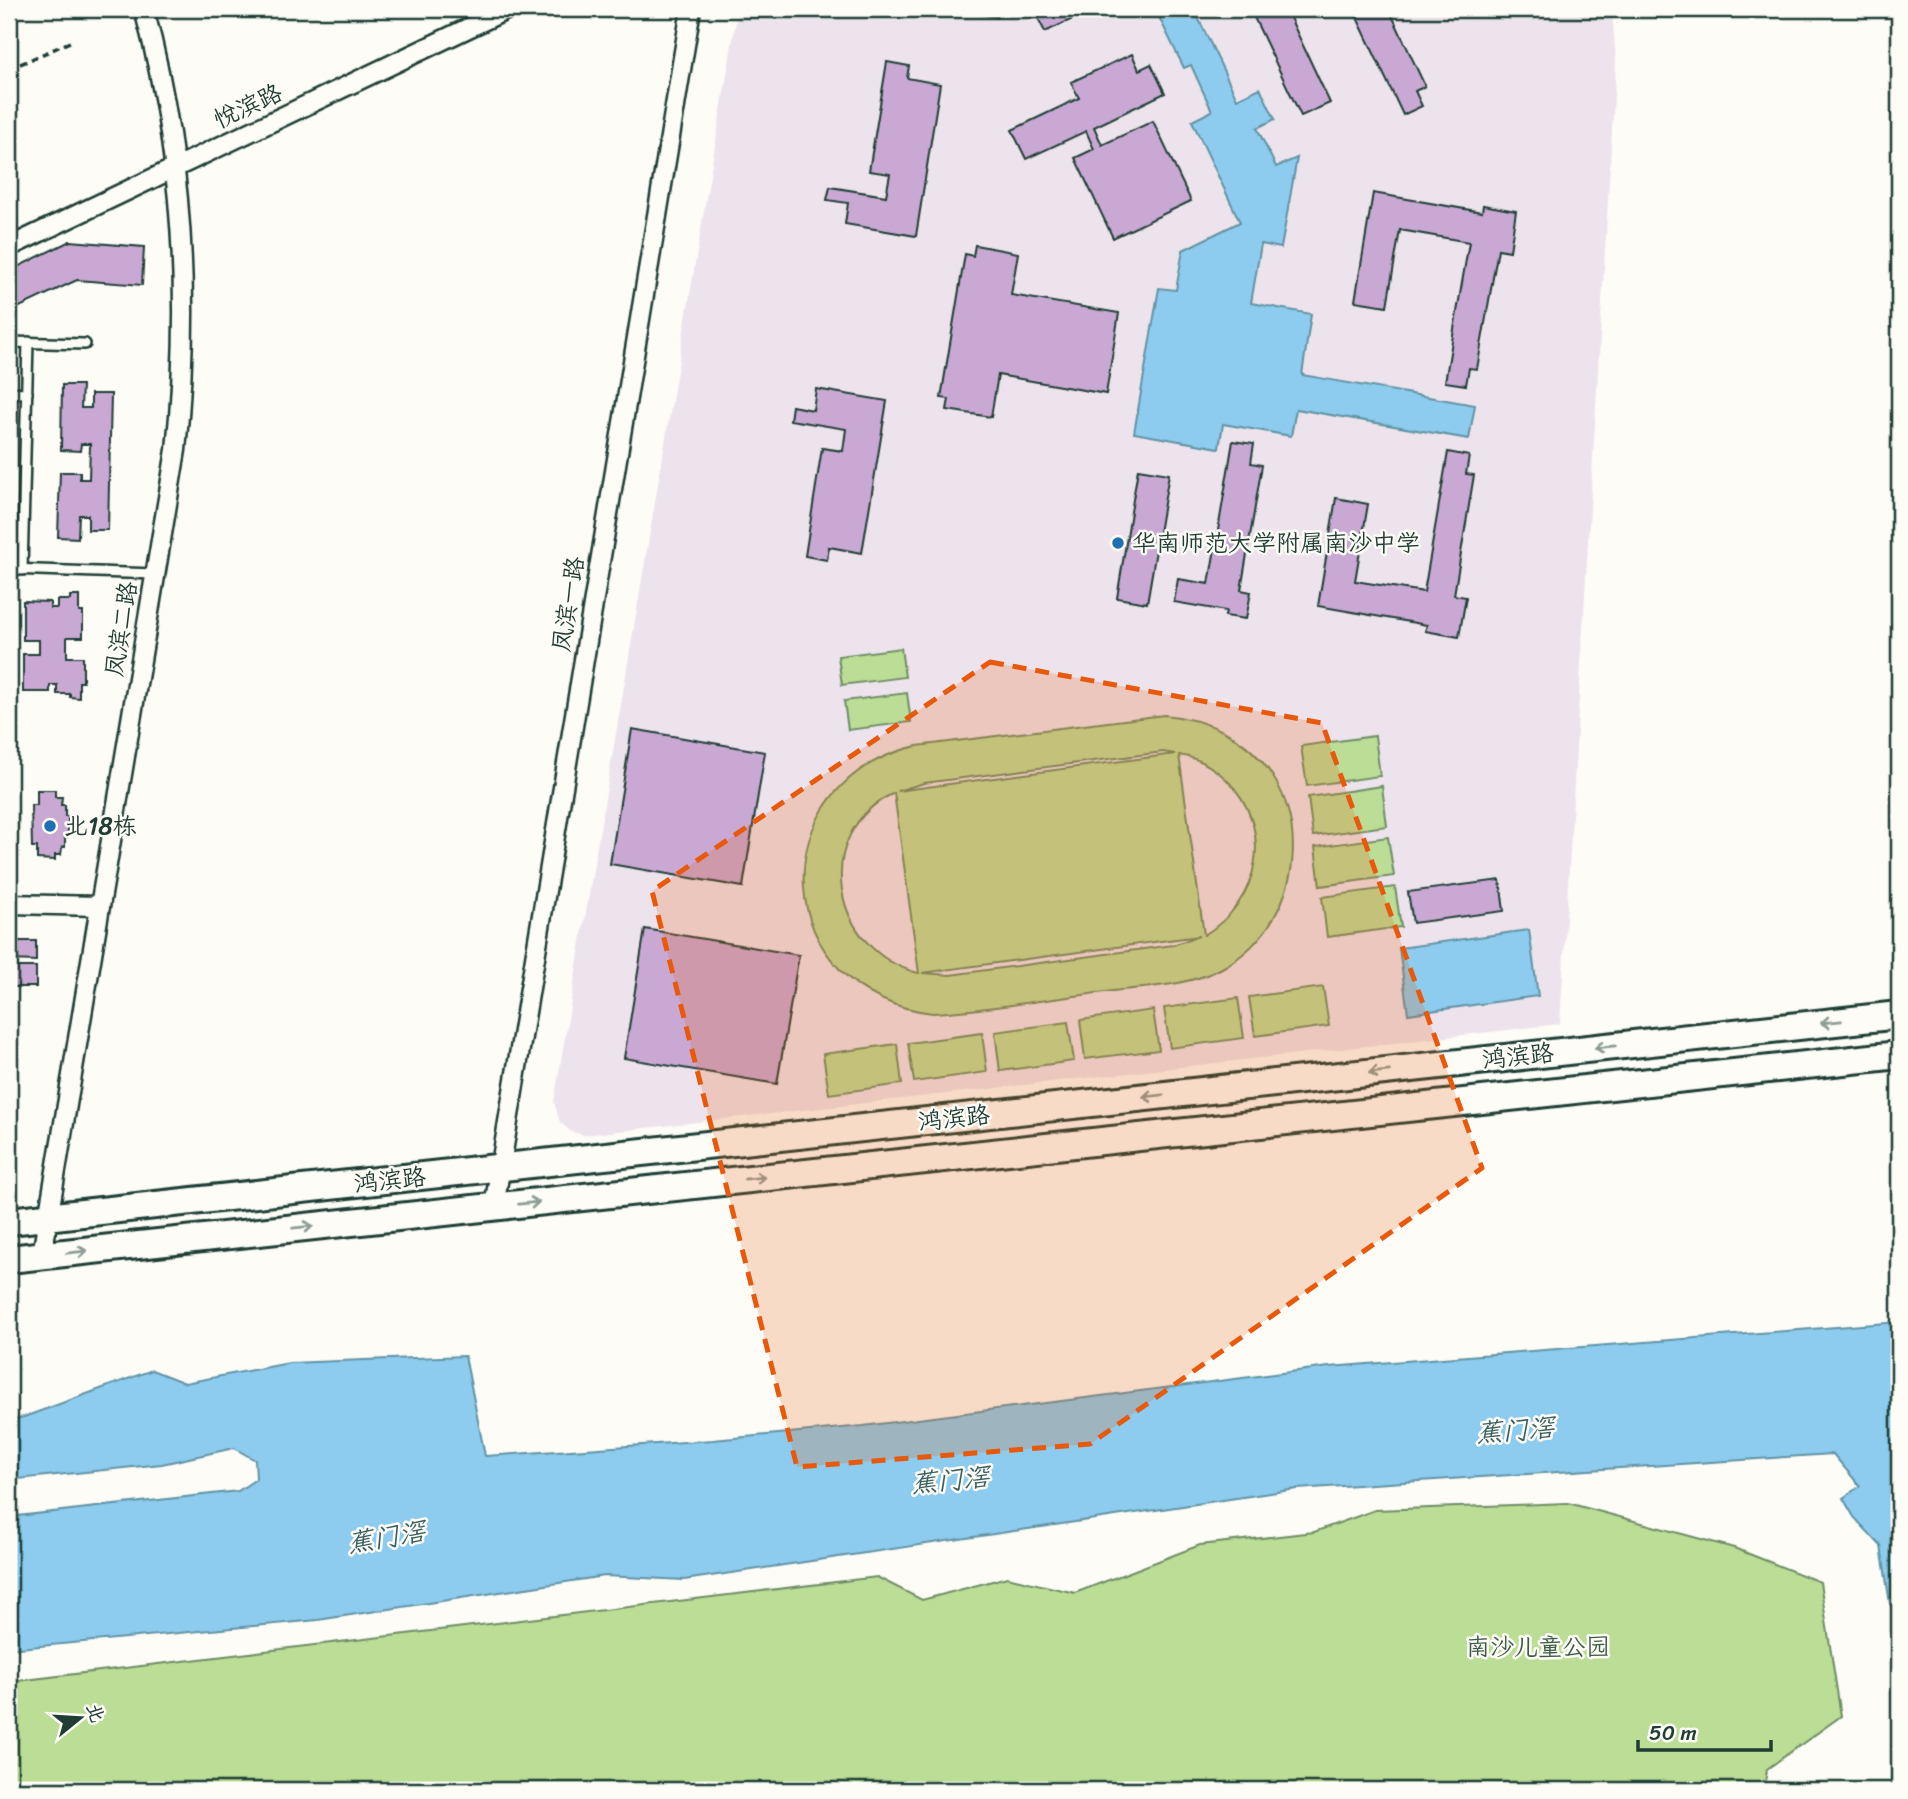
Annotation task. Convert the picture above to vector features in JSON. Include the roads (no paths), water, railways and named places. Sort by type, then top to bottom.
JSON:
[{"type":"street","name":"凤滨二路","points":[[42,1255],[176,450],[183,356],[184,261],[176,167],[160,74],[144,9]]},
{"type":"street","name":"悦滨路","points":[[9,247],[508,9]]},
{"type":"street","name":"凤滨一路","points":[[494,1207],[691,9]]},
{"type":"street","points":[[9,904],[100,906]]},
{"type":"street","name":"鸿滨路","points":[[9,1221],[1899,1015]]},
{"type":"street","name":"鸿滨路","points":[[9,1259],[1899,1055]]},
{"type":"lane","points":[[9,342],[85,344]]},
{"type":"lane","points":[[22,570],[28,342]]},
{"type":"lane","points":[[9,392],[27,393]]},
{"type":"lane","points":[[9,569],[155,574]]},
{"type":"water","points":[[1194,9],[1237,99],[1260,88],[1275,119],[1257,128],[1276,167],[1297,158],[1281,248],[1261,244],[1251,303],[1311,314],[1302,375],[1475,405],[1469,439],[1296,409],[1291,436],[1223,424],[1219,448],[1134,433],[1159,288],[1176,290],[1183,250],[1240,222],[1192,121],[1212,111],[1191,65],[1184,68],[1156,11]]},
{"type":"water","points":[[1529,930],[1538,996],[1408,1014],[1399,948]]},
{"type":"water","name":"蕉门滘","points":[[1899,1322],[1899,1613],[1894,1611],[1890,1604],[1881,1546],[1854,1517],[1843,1498],[1860,1486],[1833,1454],[1297,1489],[684,1580],[605,1576],[318,1620],[9,1649],[9,1517],[238,1491],[256,1479],[255,1460],[234,1448],[162,1464],[9,1480],[9,1420],[24,1417],[152,1370],[185,1383],[289,1363],[465,1356],[485,1456],[863,1426],[1329,1367]]},
{"type":"place","name":"华南师范大学附属南沙中学","points":[[1118,543]]},
{"type":"place","name":"北18栋","points":[[50,826]]},
{"type":"park label","name":"南沙儿童公园","points":[[1538,1647]]}]
